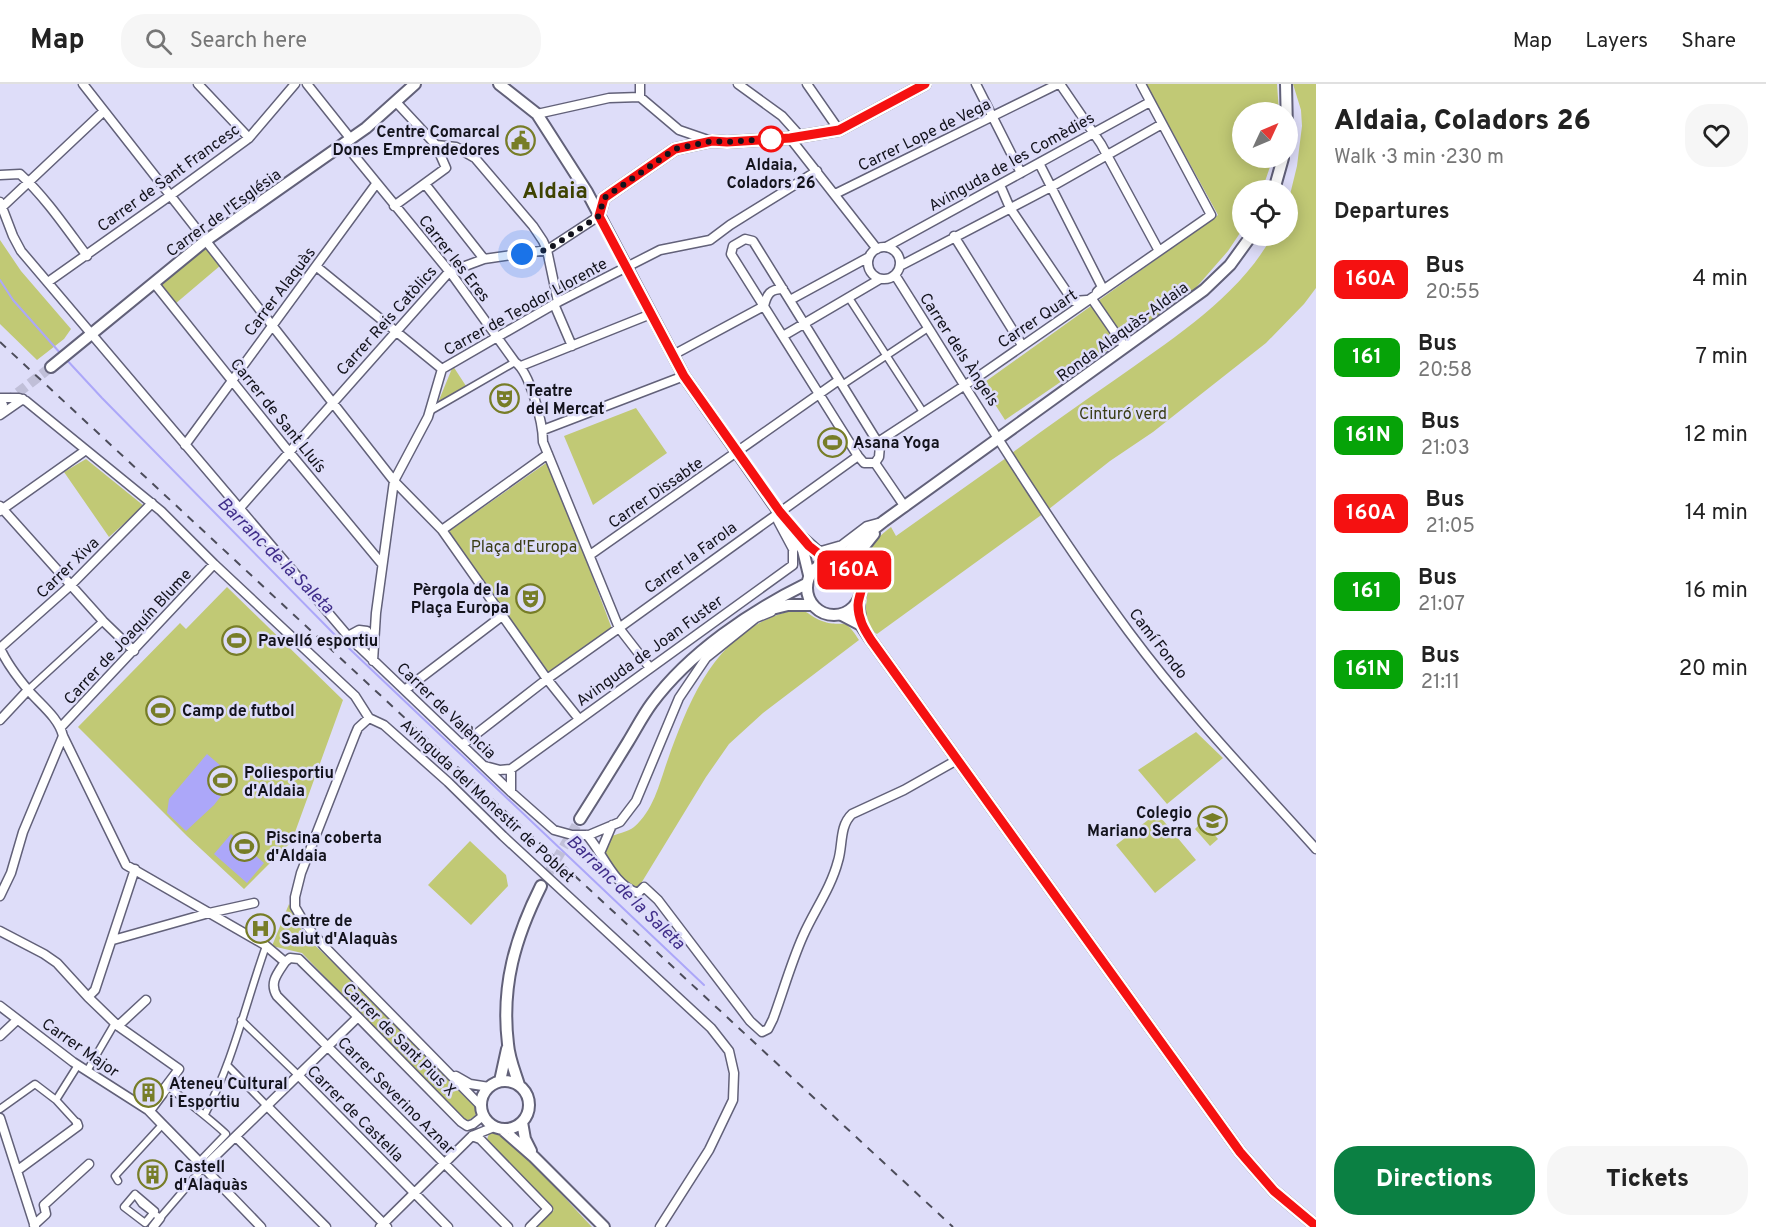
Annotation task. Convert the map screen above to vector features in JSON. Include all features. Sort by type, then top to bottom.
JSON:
[{"type":"street","points":[[82,84],[394,481],[442,530],[547,679],[579,719]]},
{"type":"street","points":[[198,84],[249,138]]},
{"type":"street","name":"Carrer de Sant Francesc","points":[[48,282],[249,138],[295,84]]},
{"type":"street","name":"Carrer les Eres","points":[[307,84],[376,184],[449,272],[518,364],[542,418],[543,430]]},
{"type":"street","name":"Carrer de l'Església","points":[[51,367],[206,241],[366,128],[415,84]]},
{"type":"street","points":[[640,84],[640,97]]},
{"type":"street","points":[[738,84],[782,116],[835,195],[881,248],[893,250],[898,255],[897,270]]},
{"type":"street","points":[[807,84],[839,130]]},
{"type":"street","points":[[537,114],[609,98],[640,97],[679,130],[712,141],[795,137],[839,130],[925,84]]},
{"type":"street","points":[[976,84],[1021,173]]},
{"type":"street","points":[[1059,84],[1108,155],[1159,250]]},
{"type":"street","name":"Carrer Lope de Vega","points":[[835,195],[1059,84]]},
{"type":"street","points":[[783,336],[880,279],[889,278],[897,270],[954,236],[1051,187],[1162,124],[1141,84]]},
{"type":"street","points":[[1286,84],[1286,102]]},
{"type":"street","points":[[501,86],[537,114],[582,184],[684,376],[780,512],[803,550],[808,579],[806,594],[811,605],[823,614],[842,615],[861,625],[1240,1152],[1274,1191],[1316,1226]]},
{"type":"street","points":[[394,206],[446,168],[436,145],[396,102]]},
{"type":"street","name":"Avinguda de les Comèdies","points":[[881,248],[1150,102]]},
{"type":"street","points":[[1,205],[29,182],[104,111]]},
{"type":"street","name":"Carrer Quart","points":[[878,442],[1092,299],[1211,214],[1162,124]]},
{"type":"street","points":[[675,149],[679,130]]},
{"type":"street","points":[[599,216],[604,198],[675,149],[712,141]]},
{"type":"street","points":[[436,145],[456,147],[475,158],[533,226],[547,250],[556,303],[572,346]]},
{"type":"street","points":[[1000,184],[1010,208],[1074,301],[1092,299],[1102,287],[1038,163]]},
{"type":"street","name":"Carrer de Teodor Llorente","points":[[374,661],[368,634],[376,613],[394,481],[430,412],[442,369],[556,303],[660,250],[710,240],[817,171]]},
{"type":"street","points":[[0,175],[20,174],[29,182],[87,256]]},
{"type":"street","name":"Carrer Alaquàs","points":[[185,445],[376,184]]},
{"type":"street","points":[[425,184],[484,259]]},
{"type":"street","points":[[582,184],[595,196],[604,198]]},
{"type":"street","name":"Carrer de València","points":[[1,205],[21,251],[48,282],[89,337],[185,445],[348,636],[406,689],[482,765],[554,830],[572,835],[587,835]]},
{"type":"street","name":"Carrer Reis Catòlics","points":[[239,509],[449,272],[484,259],[547,250],[599,216]]},
{"type":"street","points":[[954,236],[1022,345]]},
{"type":"street","points":[[745,239],[753,241],[878,442],[879,457],[875,463],[864,463],[858,456],[731,254],[733,246],[745,239]]},
{"type":"street","name":"Ronda Alaquàs-Aldaia","points":[[999,439],[1204,290],[1230,265],[1244,246]]},
{"type":"street","points":[[790,300],[869,258],[881,248]]},
{"type":"street","points":[[869,258],[868,263],[871,270],[880,279]]},
{"type":"street","points":[[317,267],[442,369]]},
{"type":"street","name":"Carrer dels Àngels","points":[[897,270],[928,328],[999,439]]},
{"type":"street","name":"Carrer de Sant Lluís","points":[[154,283],[289,453],[382,564]]},
{"type":"street","points":[[764,306],[766,295],[776,289],[783,289]]},
{"type":"street","points":[[849,298],[923,412]]},
{"type":"street","points":[[1092,299],[1125,347]]},
{"type":"street","points":[[673,355],[764,306]]},
{"type":"street","points":[[430,412],[518,364],[572,346],[651,314]]},
{"type":"street","points":[[841,382],[928,328]]},
{"type":"street","points":[[650,668],[619,628],[543,442],[543,430],[684,376]]},
{"type":"street","name":"Carrer Dissabte","points":[[590,555],[819,394],[841,382]]},
{"type":"street","points":[[0,406],[23,399]]},
{"type":"street","points":[[0,406],[23,399]]},
{"type":"street","name":"Avinguda del Monestir de Poblet","points":[[23,399],[152,503],[356,696],[369,718],[384,725],[448,782],[503,836],[711,1028],[729,1051],[734,1073],[733,1100],[708,1150],[660,1227]]},
{"type":"street","points":[[580,819],[652,704],[665,687],[707,647],[808,579],[816,567],[833,561],[884,521],[999,439]]},
{"type":"street","name":"Camí Fondo","points":[[999,439],[1130,633],[1220,742],[1316,849]]},
{"type":"street","points":[[86,450],[1,509],[134,651]]},
{"type":"street","points":[[442,530],[548,454]]},
{"type":"street","points":[[780,512],[858,456]]},
{"type":"street","points":[[875,463],[905,507]]},
{"type":"street","name":"Carrer Xiva","points":[[0,648],[71,585],[152,503]]},
{"type":"street","points":[[780,512],[809,546],[833,561],[849,565],[858,575]]},
{"type":"street","name":"Avinguda de Joan Fuster","points":[[510,769],[793,565],[793,549],[778,521],[780,512]]},
{"type":"street","name":"Carrer la Farola","points":[[619,628],[780,512]]},
{"type":"street","points":[[809,546],[821,551],[842,545],[867,526],[884,521]]},
{"type":"street","points":[[861,625],[858,603],[862,589],[858,575],[862,549],[884,521]]},
{"type":"street","name":"Carrer de Joaquín Blume","points":[[62,731],[214,564]]},
{"type":"street","points":[[842,615],[851,611],[858,603]]},
{"type":"street","points":[[755,613],[788,605],[811,605]]},
{"type":"street","points":[[788,605],[756,618],[706,658],[679,698],[636,801],[620,822],[587,835],[597,846],[603,860],[631,890],[638,893],[644,886],[658,900],[750,1021],[762,1032],[768,1029],[773,1019],[803,936],[834,875],[848,818],[957,760]]},
{"type":"street","points":[[358,646],[368,634],[376,613]]},
{"type":"street","points":[[406,689],[502,616]]},
{"type":"street","points":[[723,616],[746,620]]},
{"type":"street","points":[[0,720],[28,690],[104,621]]},
{"type":"street","points":[[462,745],[547,679],[619,628]]},
{"type":"street","points":[[348,636],[368,634]]},
{"type":"street","points":[[0,648],[6,661],[62,731],[126,865],[266,946],[285,962]]},
{"type":"street","points":[[369,718],[358,728],[300,873],[295,907],[305,924],[324,946],[446,1070],[498,1128],[534,1156],[604,1227]]},
{"type":"street","points":[[0,896],[2,885],[11,873],[23,832],[62,731]]},
{"type":"street","points":[[482,765],[500,770],[510,769],[511,792]]},
{"type":"street","points":[[600,853],[612,825]]},
{"type":"street","points":[[88,997],[95,990],[135,870]]},
{"type":"street","points":[[228,1066],[383,1226],[472,1136],[498,1128],[517,1126],[522,1122],[529,1107],[524,1091],[519,1085],[508,1046],[506,1005],[508,976],[525,918],[541,886]]},
{"type":"street","points":[[113,940],[254,903]]},
{"type":"street","points":[[0,930],[57,963],[116,1024],[179,1069],[148,1110]]},
{"type":"street","points":[[205,1114],[228,1066],[266,946]]},
{"type":"street","name":"Carrer de Sant Pius X","points":[[285,962],[290,958],[299,959],[461,1122],[468,1126],[473,1124],[482,1111]]},
{"type":"street","name":"Carrer Severino Aznar","points":[[285,962],[273,981],[273,988],[277,996],[508,1227]]},
{"type":"street","points":[[87,1071],[116,1024],[146,1000]]},
{"type":"street","name":"Carrer Major","points":[[0,1006],[78,1065],[148,1110],[202,1169],[261,1227]]},
{"type":"street","points":[[153,1227],[157,1216],[155,1211],[135,1194],[124,1207],[145,1223],[157,1216],[358,1017]]},
{"type":"street","points":[[0,1036],[17,1020]]},
{"type":"street","name":"Carrer de Castella","points":[[241,1020],[448,1227]]},
{"type":"street","points":[[500,1081],[508,1046]]},
{"type":"street","points":[[56,1100],[78,1065]]},
{"type":"street","points":[[446,1070],[470,1084],[489,1087]]},
{"type":"street","points":[[482,1111],[481,1099],[489,1087],[500,1081],[519,1085]]},
{"type":"street","points":[[0,1110],[35,1084],[56,1100],[78,1126],[18,1170]]},
{"type":"street","points":[[169,1087],[187,1103],[205,1114],[226,1134],[200,1161],[151,1111],[169,1087]]},
{"type":"street","points":[[0,1118],[34,1226],[46,1214],[44,1205],[89,1164]]},
{"type":"street","points":[[522,1122],[525,1139],[534,1156]]},
{"type":"street","points":[[118,1181],[115,1176],[123,1165],[162,1125]]},
{"type":"street","points":[[472,1136],[480,1139],[548,1209],[530,1227]]},
{"type":"street","points":[[236,1137],[326,1227]]},
{"type":"green space","name":"Cinturó verd","points":[[1146,84],[1277,84],[1278,102],[1232,102],[1232,168],[1270,168],[1265,180],[1232,180],[1232,245],[1193,291],[1005,420],[982,384],[1218,215]]},
{"type":"green space","name":"Cinturó verd","points":[[1293,84],[1316,84],[1316,288],[1304,304],[1266,343],[1153,432],[1110,461],[1049,509],[1012,453],[1203,315],[1242,278],[1266,246],[1298,246],[1298,180],[1294,180],[1298,168],[1302,126],[1301,110]]},
{"type":"green space","points":[[0,240],[21,271],[71,329],[64,339],[37,360],[0,324]]},
{"type":"green space","points":[[207,247],[221,265],[175,304],[160,285]]},
{"type":"green space","points":[[453,366],[466,386],[437,405]]},
{"type":"green space","points":[[636,408],[667,453],[593,505],[564,436]]},
{"type":"green space","points":[[1006,458],[1044,513],[877,634],[875,633],[867,624],[865,617],[867,591],[864,560],[870,547],[891,527],[896,536]]},
{"type":"green space","points":[[86,459],[144,506],[109,537],[64,472]]},
{"type":"green space","name":"Plaça d'Europa","points":[[549,461],[612,629],[550,674],[448,532]]},
{"type":"green space","name":"Poliesportiu d'Aldaia","points":[[227,587],[343,700],[294,835],[288,845],[244,889],[187,836],[78,727],[180,623],[186,629]]},
{"type":"green space","points":[[800,609],[822,621],[850,627],[859,640],[763,713],[729,744],[706,777],[637,890],[618,873],[606,857],[605,848],[609,837],[631,829],[641,821],[646,813],[655,797],[687,711],[713,665],[729,646],[749,629],[772,617]]},
{"type":"green space","points":[[1196,732],[1223,758],[1167,804],[1138,770]]},
{"type":"green space","points":[[1157,813],[1196,860],[1155,893],[1116,845]]},
{"type":"green space","points":[[1203,821],[1218,839],[1210,846],[1195,829]]},
{"type":"green space","points":[[470,841],[506,875],[508,886],[471,925],[428,885]]},
{"type":"green space","points":[[289,904],[305,936],[356,984],[463,1095],[474,1103],[477,1111],[475,1116],[467,1121],[457,1115],[302,953],[272,946]]},
{"type":"green space","points":[[494,1132],[515,1147],[592,1227],[536,1227],[554,1210],[486,1142],[489,1134]]},
{"type":"shaded area","points":[[207,754],[235,778],[214,805],[186,831],[167,813],[169,799]]},
{"type":"shaded area","points":[[231,834],[264,863],[247,883],[214,854]]},
{"type":"waterway","name":"Barranc de la Saleta","points":[[0,280],[13,300],[61,354]]},
{"type":"waterway","name":"Barranc de la Saleta","points":[[65,358],[336,636],[704,985]]},
{"type":"tunnel","points":[[6,402],[51,367]]},
{"type":"tunnel","points":[[541,886],[580,819]]},
{"type":"railway","points":[[0,342],[953,1227]]},
{"type":"bus line","name":"160A","points":[[925,84],[839,130],[790,138],[712,141],[675,149],[612,190],[604,198],[599,216],[684,376],[756,480],[809,546],[828,561],[838,561],[849,565],[858,575],[862,589],[858,603],[861,625],[871,640],[1240,1152],[1274,1191],[1316,1226]]},
{"type":"place","name":"Aldaia, Coladors 26","points":[[771,139]]},
{"type":"place","name":"Centre Comarcal Dones Emprendedores","points":[[521,140]]},
{"type":"place","name":"Teatre del Mercat","points":[[505,399]]},
{"type":"place","name":"Asana Yoga","points":[[832,442]]},
{"type":"place","name":"Pèrgola de la Plaça Europa","points":[[530,598]]},
{"type":"place","name":"Pavelló esportiu","points":[[237,640]]},
{"type":"place","name":"Camp de futbol","points":[[161,710]]},
{"type":"place","name":"Poliesportiu d'Aldaia","points":[[223,781]]},
{"type":"place","name":"Colegio Mariano Serra","points":[[1213,821]]},
{"type":"place","name":"Piscina coberta d'Aldaia","points":[[245,846]]},
{"type":"place","name":"Centre de Salut d'Alaquàs","points":[[260,929]]},
{"type":"place","name":"Ateneu Cultural i Esportiu","points":[[148,1092]]},
{"type":"place","name":"Castell d'Alaquàs","points":[[153,1175]]},
{"type":"district","name":"Aldaia","points":[[555,190]]},
{"type":"route","points":[[522,254],[547,250],[599,216],[604,198],[612,190],[675,149],[712,141],[771,139]]}]
